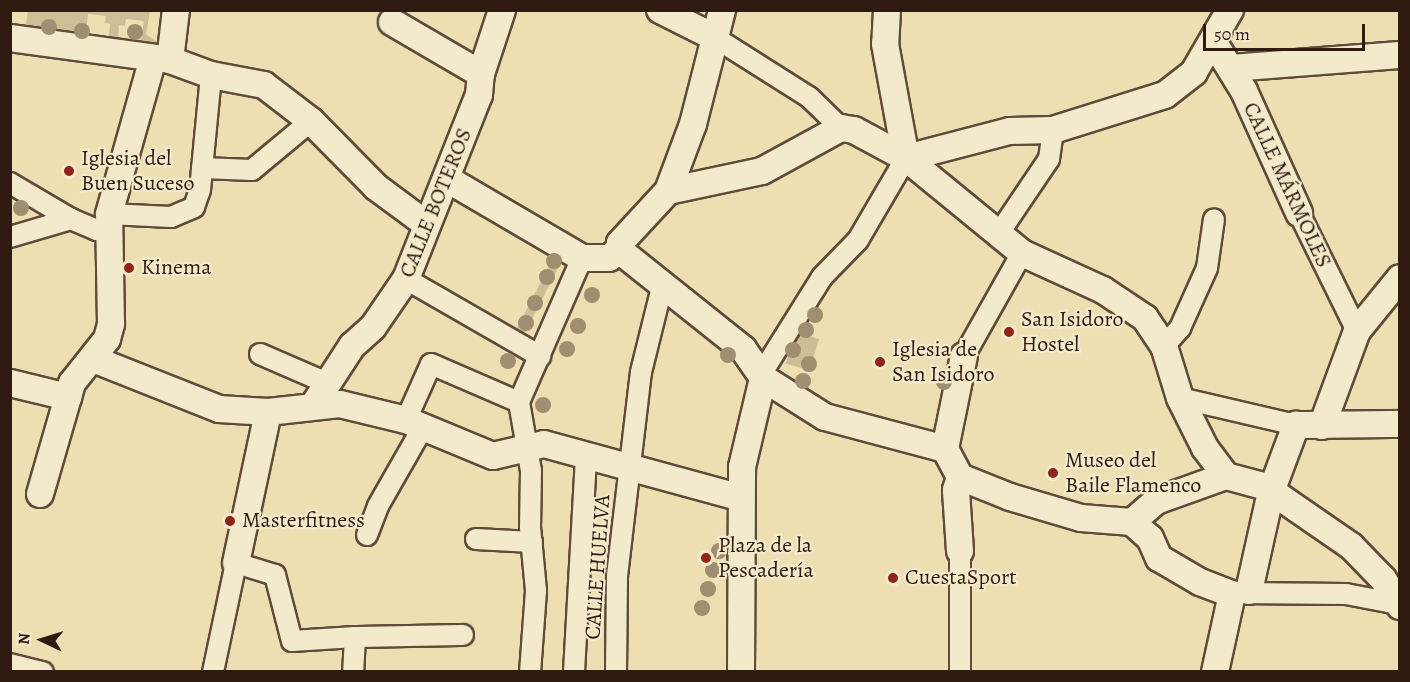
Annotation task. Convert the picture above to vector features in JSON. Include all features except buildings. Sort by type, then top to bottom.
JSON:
[{"type":"street","points":[[40,494],[72,383],[107,339],[111,324],[109,222],[176,10]]},
{"type":"street","name":"CALLE BOTEROS","points":[[313,406],[327,383],[406,279],[479,95],[481,74],[502,10]]},
{"type":"street","points":[[660,10],[714,37],[809,97],[841,128],[854,130],[906,158],[997,236],[1022,253],[1119,300],[1145,318],[1164,346],[1180,398],[1205,448],[1226,477]]},
{"type":"street","points":[[447,179],[582,258],[609,258],[619,250],[620,243],[668,191],[693,124],[722,10]]},
{"type":"street","points":[[741,672],[742,467],[765,368],[822,277],[858,240],[906,158],[885,44],[887,10]]},
{"type":"street","points":[[906,158],[1011,131],[1053,130],[1165,95],[1194,72],[1230,10]]},
{"type":"street","points":[[392,22],[481,74]]},
{"type":"street","points":[[10,38],[161,59],[210,75],[264,85],[311,121],[376,187],[426,224]]},
{"type":"street","name":"CALLE MÁRMOLES","points":[[1214,41],[1231,68],[1357,331]]},
{"type":"street","points":[[1231,68],[1400,55]]},
{"type":"street","points":[[10,183],[71,219],[97,230],[109,222],[184,214],[194,207],[202,168],[210,75]]},
{"type":"street","points":[[202,168],[252,170],[311,121]]},
{"type":"street","points":[[668,191],[762,171],[841,128]]},
{"type":"street","points":[[997,236],[1049,159],[1053,130]]},
{"type":"street","points":[[10,237],[71,219]]},
{"type":"street","points":[[1164,346],[1180,328],[1207,268],[1214,219]]},
{"type":"street","points":[[619,250],[743,349],[764,378],[825,417],[945,449]]},
{"type":"street","points":[[1022,253],[964,356],[945,449],[960,477],[1010,497],[1081,518],[1132,522],[1149,538],[1159,558],[1200,582],[1241,592],[1346,594],[1399,605]]},
{"type":"street","points":[[519,402],[582,258]]},
{"type":"street","points":[[1322,426],[1357,331],[1400,278]]},
{"type":"street","points":[[406,279],[540,356]]},
{"type":"street","name":"CALLE HUELVA","points":[[616,672],[617,576],[641,372],[663,287]]},
{"type":"street","points":[[260,354],[327,383]]},
{"type":"street","points":[[93,359],[219,409],[268,412],[340,405],[415,424],[493,456],[536,445],[630,466],[741,498]]},
{"type":"street","points":[[367,536],[415,424],[431,364],[519,402],[536,445],[532,542],[536,591],[530,672]]},
{"type":"street","points":[[10,383],[68,397]]},
{"type":"street","points":[[1180,398],[1296,425],[1400,424]]},
{"type":"street","points":[[213,672],[268,412]]},
{"type":"street","points":[[1215,672],[1271,492],[1296,425]]},
{"type":"street","points":[[573,672],[586,455]]},
{"type":"street","points":[[960,477],[956,490],[960,551],[960,672]]},
{"type":"street","points":[[1132,522],[1156,501],[1226,477],[1264,486],[1351,546],[1383,579],[1399,605]]},
{"type":"street","points":[[476,539],[532,542]]},
{"type":"street","points":[[236,563],[274,576],[292,641],[354,637],[463,635]]},
{"type":"street","points":[[353,672],[354,637]]},
{"type":"street","points":[[10,664],[42,671]]},
{"type":"shaded area","points":[[28,11],[150,11],[146,34],[158,43],[155,48],[11,27],[11,23],[26,25]],"holes":[[[88,14],[106,16],[105,23],[110,24],[109,36],[86,33]],[[126,19],[144,21],[141,40],[118,37],[119,25],[125,26]]]},
{"type":"shaded area","points":[[554,256],[562,260],[522,339],[514,335]]},
{"type":"shaded area","points":[[795,332],[819,339],[810,371],[786,364]]},
{"type":"place","name":"Iglesia del Buen Suceso","points":[[69,171]]},
{"type":"place","name":"Kinema","points":[[129,268]]},
{"type":"place","name":"San Isidoro Hostel","points":[[1009,332]]},
{"type":"place","name":"Iglesia de San Isidoro","points":[[880,362]]},
{"type":"place","name":"Museo del Baile Flamenco","points":[[1053,473]]},
{"type":"place","name":"Masterfitness","points":[[230,521]]},
{"type":"place","name":"Plaza de la Pescadería","points":[[706,558]]},
{"type":"place","name":"CuestaSport","points":[[893,578]]}]
